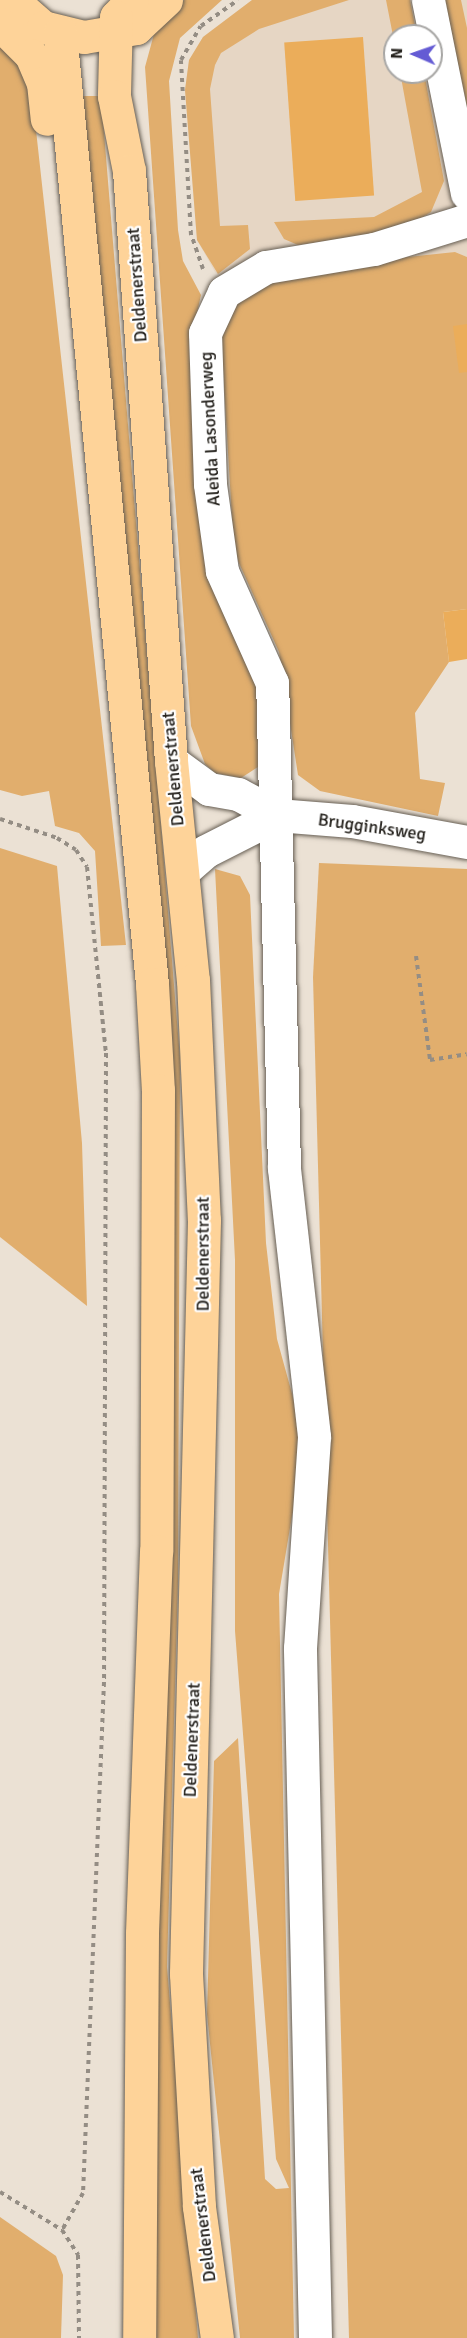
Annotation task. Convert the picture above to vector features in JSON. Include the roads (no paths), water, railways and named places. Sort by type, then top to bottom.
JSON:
[{"type":"main road","points":[[12,0],[31,19],[60,32],[127,21],[166,0]]},
{"type":"main road","name":"Deldenerstraat","points":[[127,21],[114,96],[129,171],[171,760],[183,871],[204,1220],[186,1974],[199,2207],[217,2338]]},
{"type":"main road","points":[[0,24],[31,55],[43,83],[52,164],[84,321]]},
{"type":"main road","points":[[60,32],[84,321],[152,984],[158,1090],[156,1551],[142,1934],[140,2338]]},
{"type":"street","points":[[428,0],[467,194]]},
{"type":"street","name":"Aleida Lasonderweg","points":[[277,815],[272,683],[262,653],[222,571],[210,484],[205,333],[224,292],[266,267],[374,249],[467,220]]},
{"type":"street","name":"Brugginksweg","points":[[171,760],[209,789],[238,795],[277,815],[352,821],[467,842]]},
{"type":"street","points":[[183,871],[206,851],[277,815],[284,1168],[314,1436],[300,1648],[315,2338]]}]
